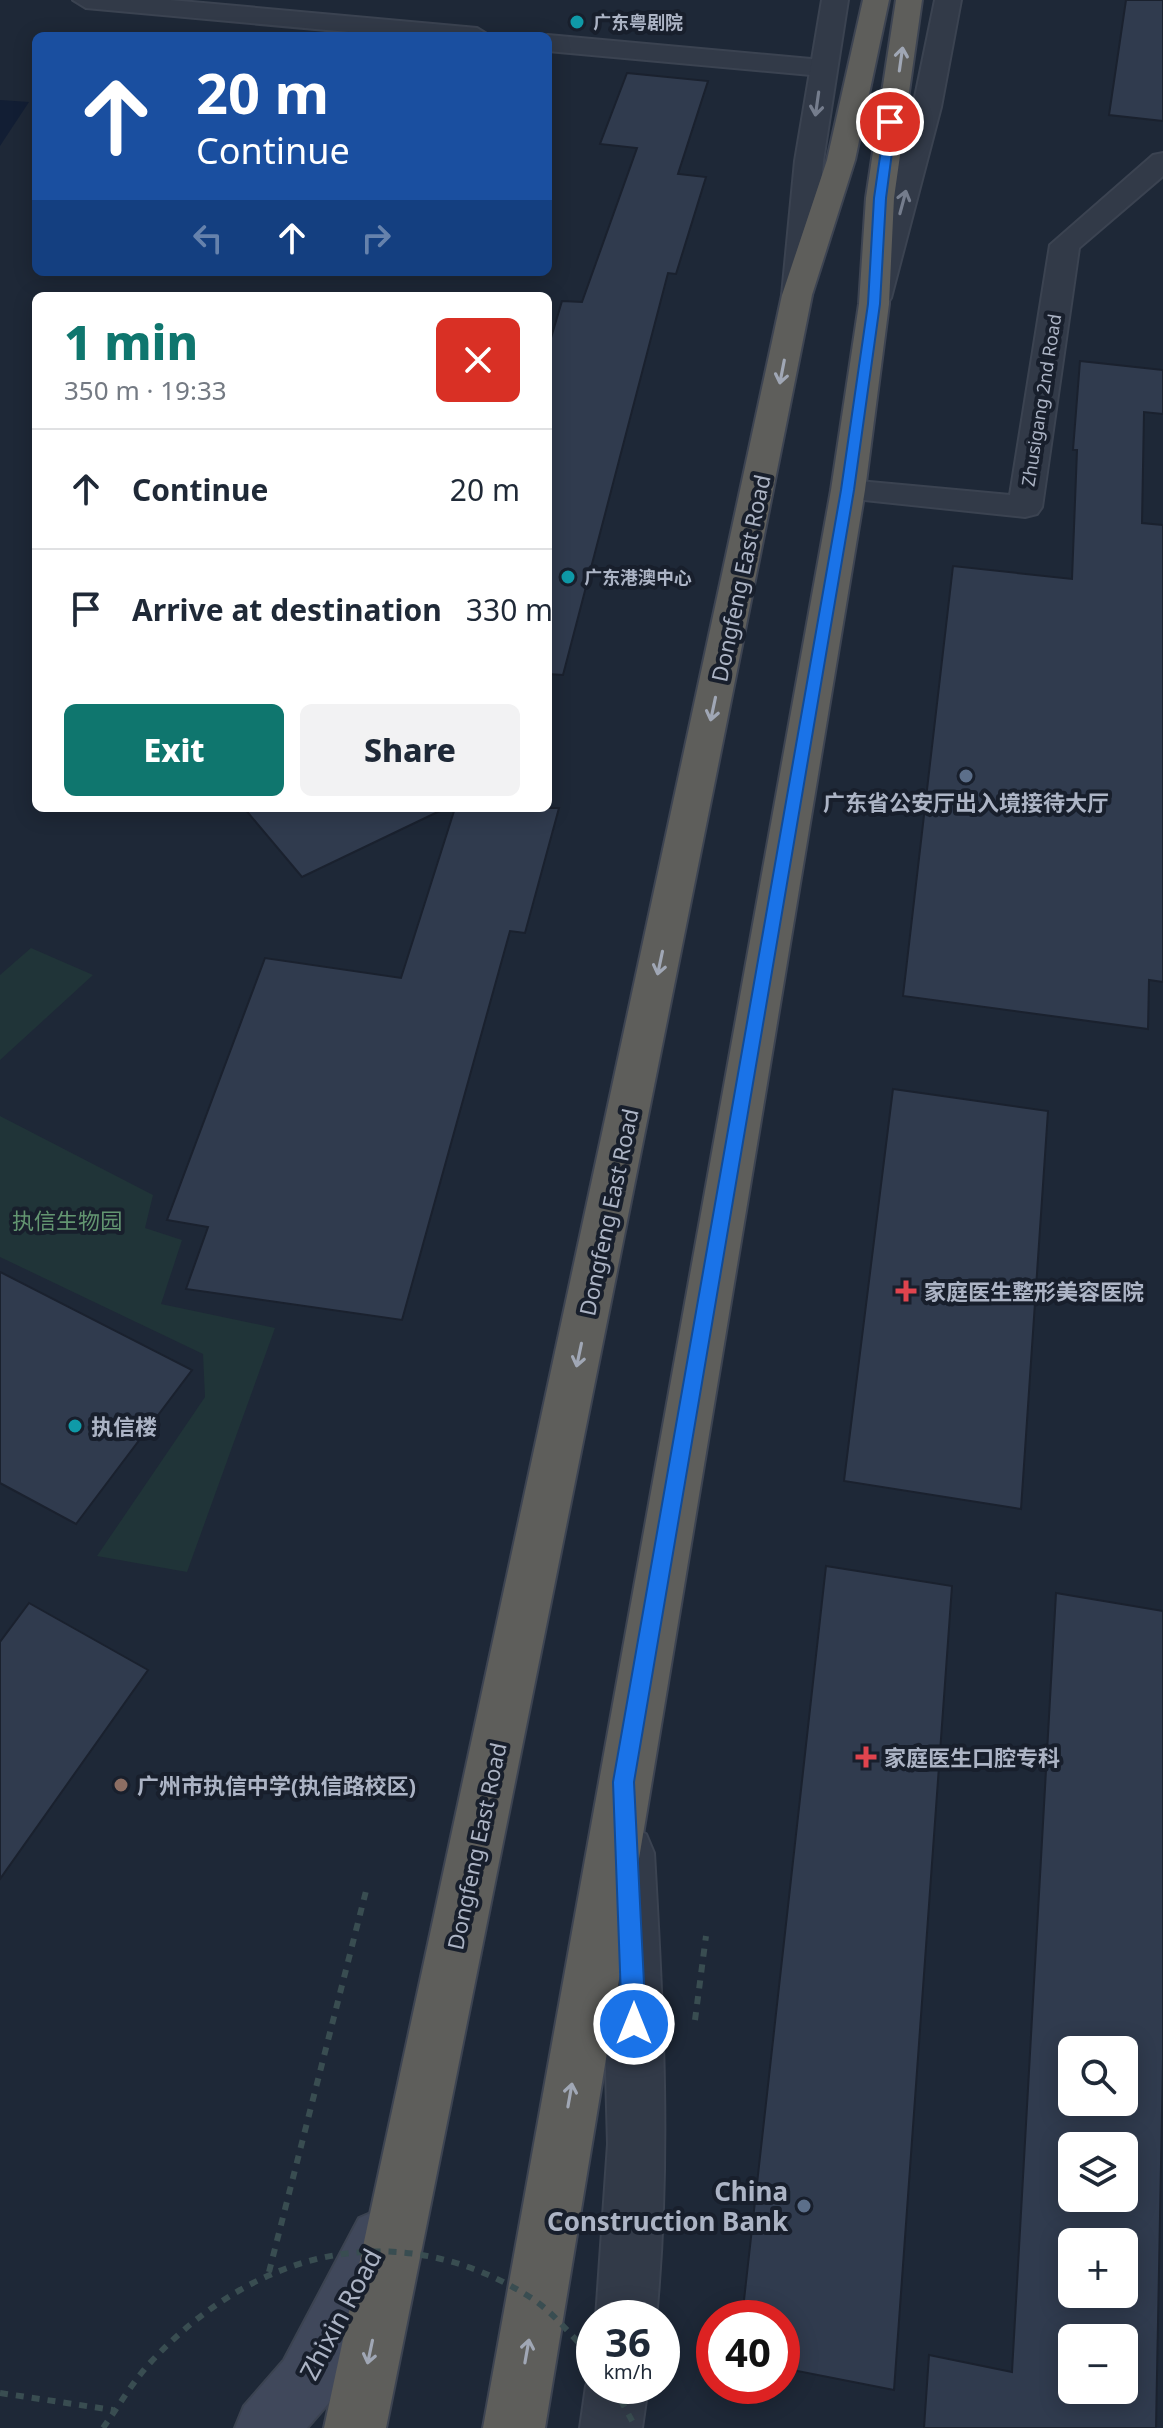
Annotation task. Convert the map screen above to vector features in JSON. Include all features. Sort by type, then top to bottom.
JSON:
[{"type":"highway","name":"Dongfeng East Road","points":[[355,2428],[797,295],[841,160],[876,0]]},
{"type":"highway","points":[[514,2428],[848,490],[874,304],[880,198],[909,0]]},
{"type":"main road","name":"Zhixin Road","points":[[266,2428],[306,2382],[403,2194]]},
{"type":"street","points":[[86,0],[434,32]]},
{"type":"street","points":[[797,295],[809,161],[835,0]]},
{"type":"street","points":[[874,304],[927,107],[948,0]]},
{"type":"street","points":[[552,43],[822,68]]},
{"type":"street","name":"Zhusigang 2nd Road","points":[[848,490],[1025,507],[1065,245],[1163,161]]},
{"type":"street","points":[[623,1782],[634,1976],[636,2156],[627,2300]]},
{"type":"street","points":[[611,2428],[613,2404]]},
{"type":"path","points":[[269,2272],[366,1891]]},
{"type":"path","points":[[103,2428],[113,2410],[159,2351],[190,2323],[236,2288],[269,2272],[314,2257],[397,2250],[446,2258],[483,2271],[521,2291],[551,2314],[576,2340]]},
{"type":"path","points":[[0,2393],[113,2410]]},
{"type":"path","points":[[624,2404],[636,2428]]},
{"type":"green space","points":[[31,948],[93,975],[0,1060],[0,975]]},
{"type":"green space","name":"执信生物园","points":[[0,1116],[153,1195],[145,1228],[182,1240],[161,1304],[275,1328],[187,1572],[97,1556],[205,1397],[203,1354],[0,1257]]},
{"type":"water","points":[[0,100],[29,102],[0,146]]},
{"type":"building","points":[[1126,0],[1163,0],[1163,121],[1109,115]]},
{"type":"building","points":[[627,73],[708,81],[678,174],[706,177],[676,274],[668,273],[563,675],[552,674],[552,335],[562,301],[582,302],[637,148],[600,144]]},
{"type":"building","points":[[1080,361],[1163,370],[1163,414],[1144,412],[1142,523],[1163,525],[1163,982],[1149,980],[1148,1029],[903,996],[953,566],[1072,579],[1077,450],[1073,450]]},
{"type":"building","points":[[552,808],[559,808],[525,933],[510,931],[402,1320],[186,1289],[208,1227],[167,1220],[265,958],[401,978],[454,812],[552,812]]},
{"type":"building","points":[[247,812],[438,812],[302,877]]},
{"type":"building","points":[[893,1089],[1048,1111],[1021,1509],[844,1481]]},
{"type":"building","name":"执信楼","points":[[0,1272],[192,1370],[76,1524],[0,1483]]},
{"type":"building","points":[[826,1566],[952,1586],[894,2390],[800,2372],[800,2300],[744,2300]]},
{"type":"building","points":[[1056,1593],[1163,1611],[1163,2059],[1156,2428],[924,2428],[929,2355],[1012,2372]]},
{"type":"building","points":[[29,1603],[148,1670],[0,1879],[0,1642]]},
{"type":"place","name":"广东粤剧院","points":[[577,22]]},
{"type":"place","name":"广东港澳中心","points":[[568,577]]},
{"type":"place","name":"广东省公安厅出入境接待大厅","points":[[966,776]]},
{"type":"place","name":"家庭医生整形美容医院","points":[[906,1291]]},
{"type":"place","name":"执信楼","points":[[75,1426]]},
{"type":"place","name":"家庭医生口腔专科","points":[[866,1757]]},
{"type":"place","name":"广州市执信中学(执信路校区)","points":[[121,1785]]},
{"type":"place","name":"China Construction Bank","points":[[804,2206]]},
{"type":"route","points":[[634,2024],[623,1782],[848,490],[874,304],[880,198],[890,122]]}]
